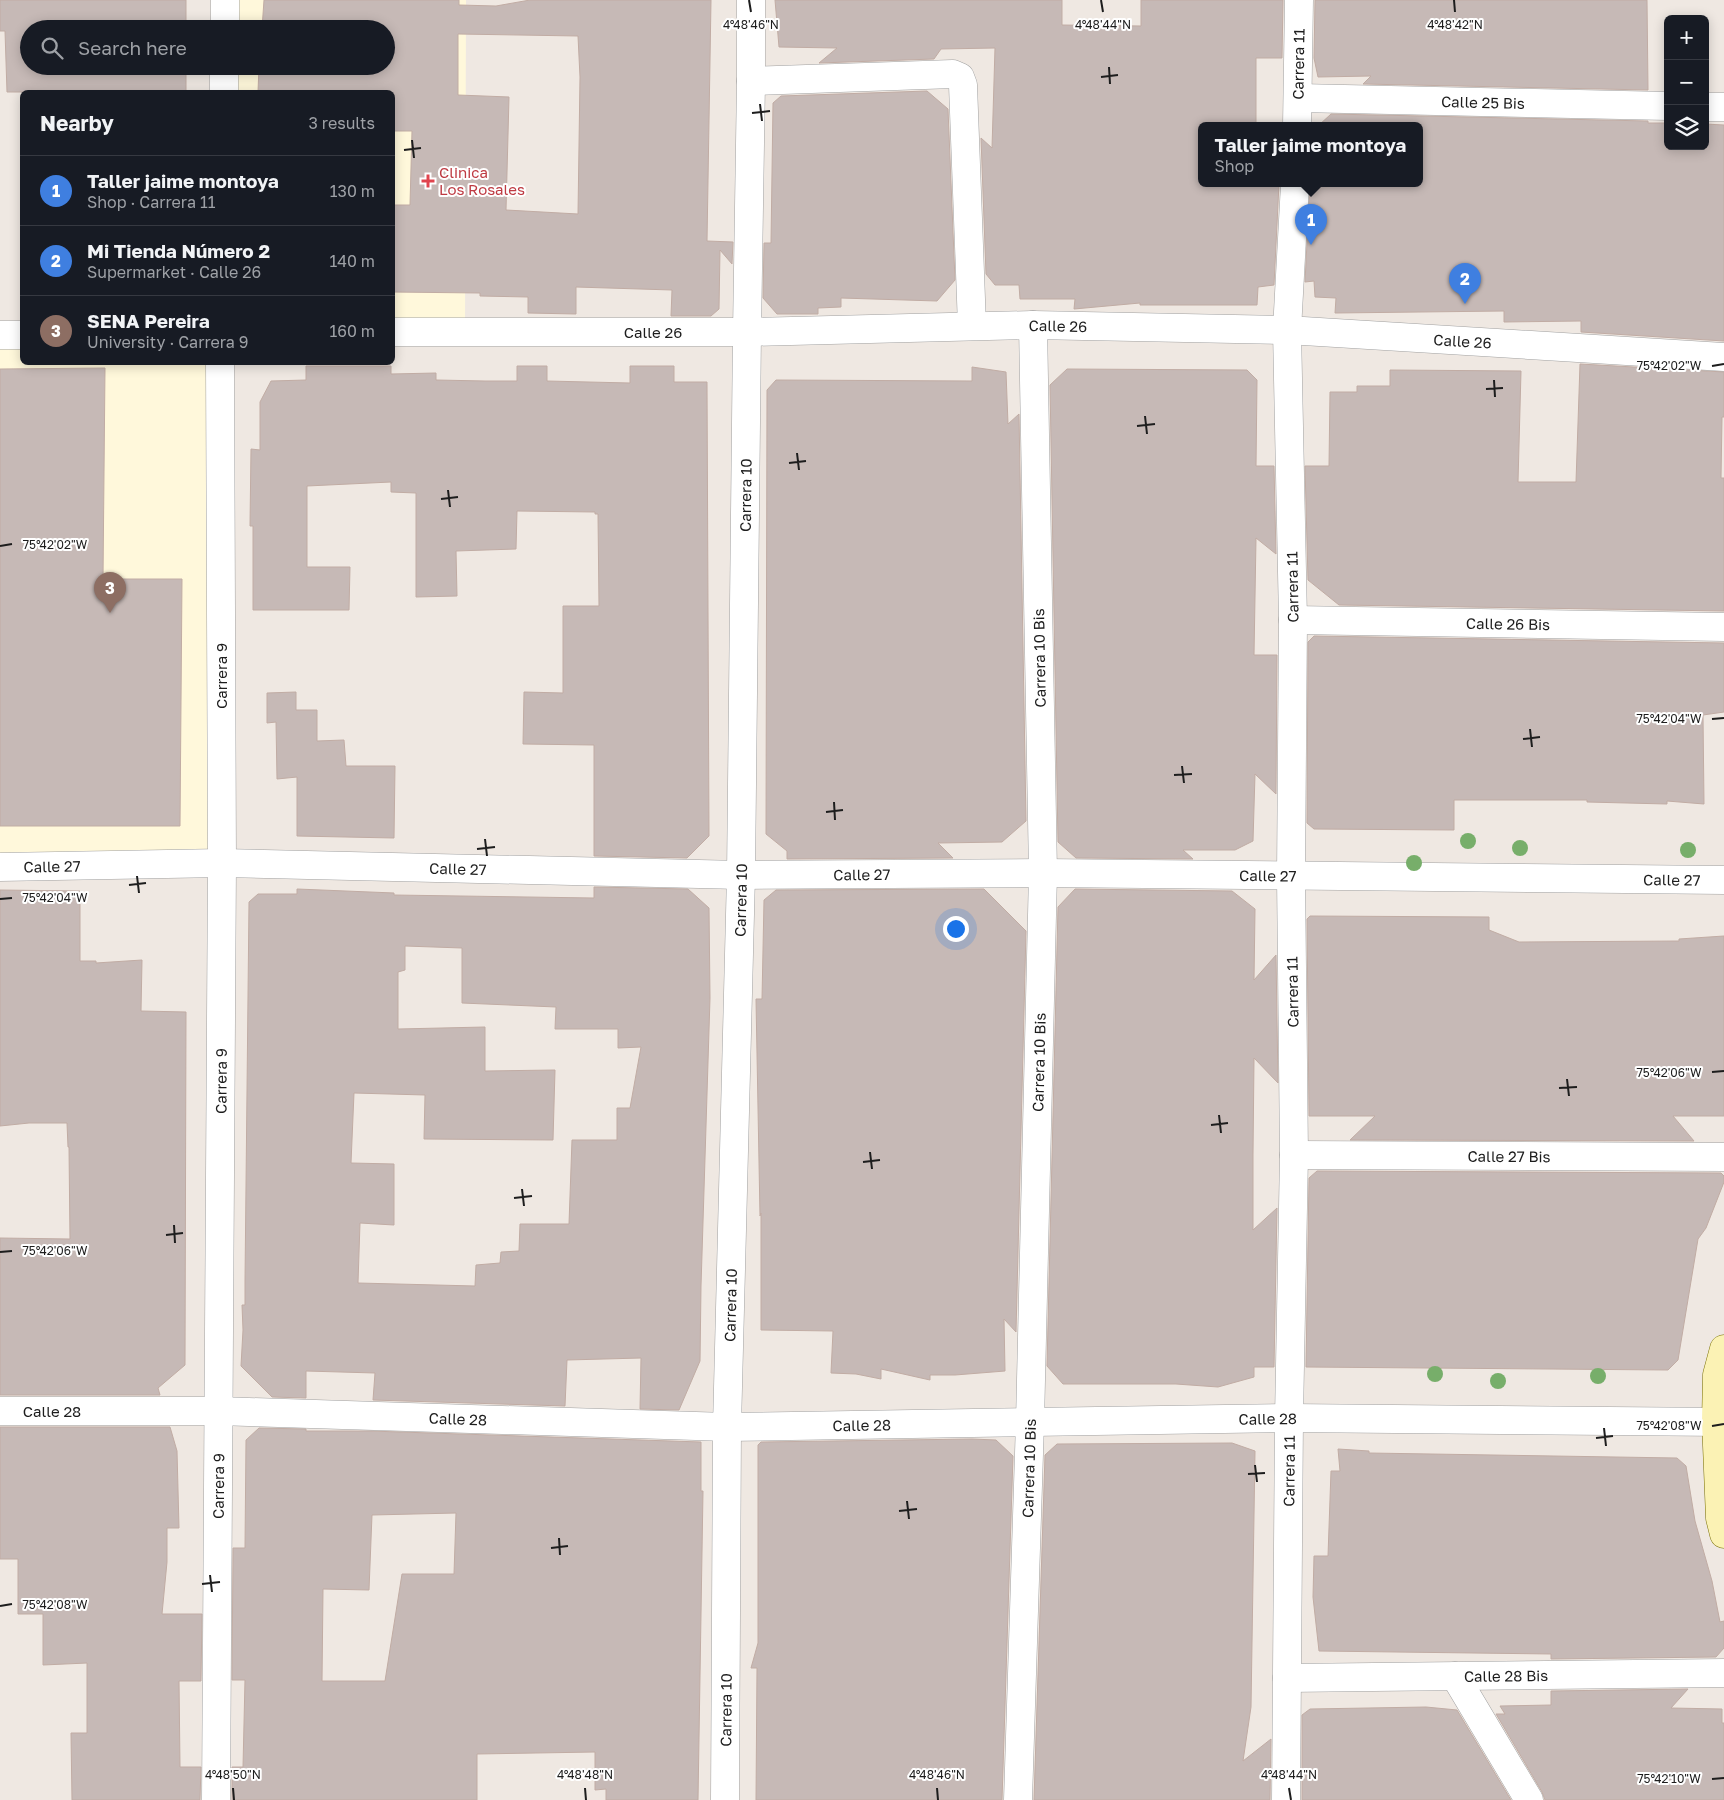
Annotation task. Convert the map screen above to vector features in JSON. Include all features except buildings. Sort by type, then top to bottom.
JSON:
[{"type":"street","points":[[225,0],[225,20]]},
{"type":"street","name":"Carrera 10","points":[[725,1800],[727,1427],[741,875],[751,0]]},
{"type":"street","name":"Carrera 11","points":[[1298,122],[1299,0]]},
{"type":"street","points":[[751,81],[954,74],[960,77],[963,85],[972,326]]},
{"type":"street","points":[[224,75],[224,90]]},
{"type":"street","name":"Calle 25 Bis","points":[[1299,98],[1664,106]]},
{"type":"street","points":[[1709,107],[1724,107]]},
{"type":"street","name":"Carrera 11","points":[[1286,1800],[1289,1418],[1294,1155],[1291,876],[1293,620],[1287,330],[1295,187]]},
{"type":"street","name":"Calle 26","points":[[395,332],[747,332],[1033,325],[1287,330],[1724,357]]},
{"type":"street","name":"Carrera 10 Bis","points":[[1018,1800],[1030,1422],[1043,873],[1033,325]]},
{"type":"street","points":[[0,335],[20,335]]},
{"type":"street","name":"Carrera 9","points":[[216,1800],[222,863],[220,365]]},
{"type":"street","name":"Calle 26 Bis","points":[[1293,620],[1724,626]]},
{"type":"street","name":"Calle 27","points":[[0,867],[222,863],[741,875],[1043,873],[1724,880]]},
{"type":"street","name":"Calle 27 Bis","points":[[1294,1155],[1724,1157]]},
{"type":"street","points":[[1724,1349],[1717,1375],[1720,1421],[1720,1518],[1724,1534]]},
{"type":"street","name":"Calle 28","points":[[0,1411],[218,1412],[727,1427],[1289,1418],[1720,1421]]},
{"type":"street","name":"Calle 28 Bis","points":[[1287,1678],[1724,1673]]},
{"type":"street","points":[[1455,1676],[1529,1800]]},
{"type":"shaded area","name":"Clinica Los Rosales","points":[[225,0],[466,0],[465,333],[395,332],[395,90],[224,90],[224,75],[395,75],[395,20],[225,20]]},
{"type":"shaded area","points":[[0,335],[20,335],[20,365],[220,365],[222,863],[0,867]]},
{"type":"place","name":"Clinica Los Rosales","points":[[428,181]]},
{"type":"place","name":"Taller jaime montoya","points":[[1311,245]]},
{"type":"place","name":"Mi Tienda Número 2","points":[[1465,304]]},
{"type":"place","name":"SENA Pereira","points":[[110,613]]}]
